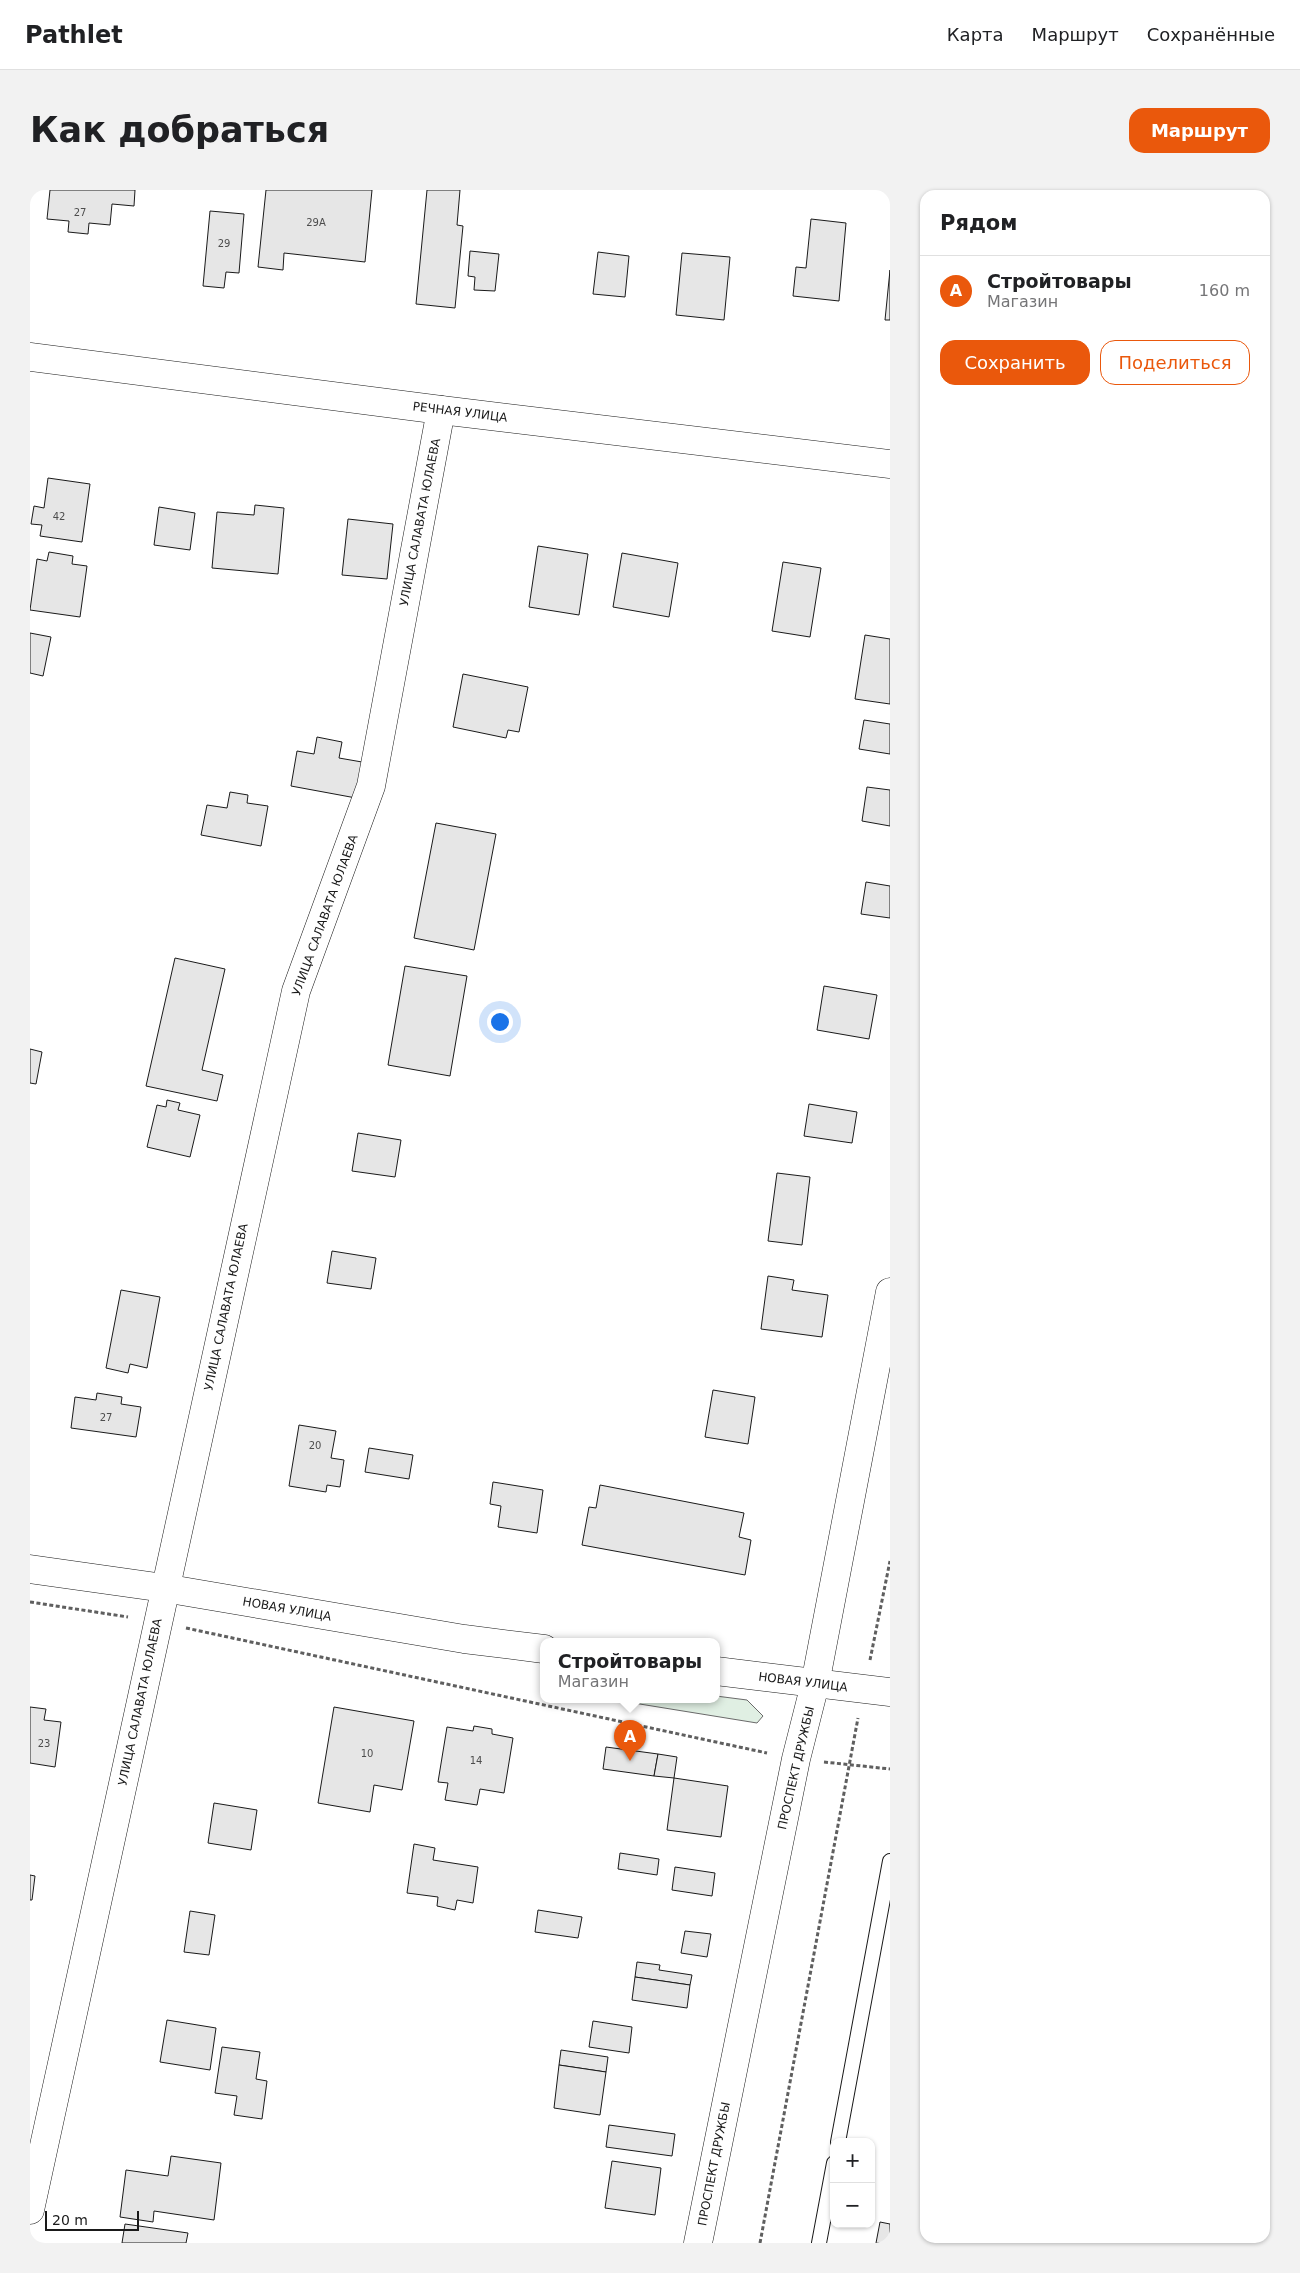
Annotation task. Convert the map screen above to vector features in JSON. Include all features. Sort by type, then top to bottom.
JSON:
[{"type":"street","name":"РЕЧНАЯ УЛИЦА","points":[[30,357],[442,410],[890,464]]},
{"type":"street","name":"УЛИЦА САЛАВАТА ЮЛАЕВА","points":[[30,2210],[164,1588],[296,991],[371,786],[442,410]]},
{"type":"street","name":"ПРОСПЕКТ ДРУЖБЫ","points":[[698,2243],[796,1759],[815,1684],[890,1292]]},
{"type":"street","name":"НОВАЯ УЛИЦА","points":[[30,1569],[164,1588],[464,1639],[540,1648]]},
{"type":"street","name":"НОВАЯ УЛИЦА","points":[[720,1672],[877,1690]]},
{"type":"lane","points":[[839,2138],[890,1862]]},
{"type":"lane","points":[[819,2243],[830,2183]]},
{"type":"path","points":[[760,2243],[848,1765],[877,1690],[890,1561]]},
{"type":"path","points":[[30,1602],[157,1622],[796,1759],[890,1769]]},
{"type":"green space","points":[[720,1697],[747,1700],[763,1716],[757,1723],[634,1703],[720,1703]]},
{"type":"building","points":[[50,190],[135,190],[134,206],[112,204],[110,225],[89,223],[88,234],[68,232],[69,221],[47,219]]},
{"type":"building","points":[[266,190],[372,190],[365,262],[284,253],[283,270],[258,267]]},
{"type":"building","points":[[427,190],[460,190],[457,225],[463,226],[455,308],[416,304]]},
{"type":"building","points":[[210,211],[244,214],[239,273],[226,272],[224,288],[203,286]]},
{"type":"building","points":[[811,219],[846,223],[839,301],[793,296],[796,267],[806,268]]},
{"type":"building","points":[[470,251],[499,254],[495,291],[474,290],[475,277],[468,276]]},
{"type":"building","points":[[598,252],[629,256],[625,297],[593,294]]},
{"type":"building","points":[[682,253],[730,257],[724,320],[676,315]]},
{"type":"building","points":[[890,270],[890,320],[885,320]]},
{"type":"building","points":[[48,478],[90,484],[82,542],[40,536],[42,525],[31,524],[34,506],[44,508]]},
{"type":"building","points":[[255,505],[284,508],[278,574],[212,568],[217,512],[254,515]]},
{"type":"building","points":[[159,507],[195,513],[190,550],[154,545]]},
{"type":"building","points":[[348,519],[393,524],[387,579],[342,575]]},
{"type":"building","points":[[538,546],[588,554],[579,615],[529,607]]},
{"type":"building","points":[[49,552],[73,556],[72,564],[87,566],[80,617],[30,610],[37,559],[47,561]]},
{"type":"building","points":[[622,553],[678,563],[669,617],[613,607]]},
{"type":"building","points":[[783,562],[821,568],[810,637],[772,631]]},
{"type":"building","points":[[30,633],[51,637],[43,676],[30,673]]},
{"type":"building","points":[[865,635],[890,639],[890,704],[855,699]]},
{"type":"building","points":[[463,674],[528,687],[519,732],[508,730],[506,738],[453,727]]},
{"type":"building","points":[[864,720],[890,724],[890,754],[859,749]]},
{"type":"building","points":[[317,737],[342,742],[339,758],[362,762],[356,798],[291,786],[297,751],[314,754]]},
{"type":"building","points":[[867,787],[890,790],[890,826],[862,821]]},
{"type":"building","points":[[230,792],[248,795],[247,803],[268,806],[261,846],[201,835],[207,805],[227,808]]},
{"type":"building","points":[[436,823],[496,834],[474,950],[414,938]]},
{"type":"building","points":[[866,882],[890,886],[890,918],[861,914]]},
{"type":"building","points":[[175,958],[225,969],[202,1070],[223,1075],[217,1101],[146,1086]]},
{"type":"building","points":[[405,966],[467,976],[450,1076],[388,1065]]},
{"type":"building","points":[[824,986],[877,995],[869,1039],[817,1030]]},
{"type":"building","points":[[30,1049],[42,1052],[36,1084],[30,1083]]},
{"type":"building","points":[[167,1100],[180,1103],[178,1110],[200,1115],[190,1157],[147,1147],[157,1105],[166,1107]]},
{"type":"building","points":[[809,1104],[857,1112],[852,1143],[804,1136]]},
{"type":"building","points":[[358,1133],[401,1140],[395,1177],[352,1171]]},
{"type":"building","points":[[777,1173],[810,1177],[802,1245],[768,1241]]},
{"type":"building","points":[[332,1251],[376,1258],[371,1289],[327,1283]]},
{"type":"building","points":[[768,1276],[794,1280],[792,1290],[828,1295],[822,1337],[761,1329]]},
{"type":"building","points":[[121,1290],[160,1297],[147,1368],[130,1364],[128,1373],[106,1368]]},
{"type":"building","points":[[713,1390],[755,1397],[748,1444],[705,1437]]},
{"type":"building","points":[[97,1393],[122,1397],[121,1404],[141,1407],[136,1437],[71,1428],[75,1397],[96,1400]]},
{"type":"building","points":[[299,1425],[336,1431],[331,1458],[344,1460],[340,1487],[327,1485],[326,1492],[289,1486]]},
{"type":"building","points":[[369,1448],[413,1455],[409,1479],[365,1472]]},
{"type":"building","points":[[493,1482],[543,1490],[537,1533],[498,1527],[501,1506],[490,1504]]},
{"type":"building","points":[[600,1485],[744,1513],[739,1537],[751,1540],[745,1575],[582,1545],[589,1507],[596,1508]]},
{"type":"building","points":[[30,1707],[46,1709],[44,1720],[61,1722],[55,1767],[30,1763]]},
{"type":"building","points":[[334,1707],[414,1721],[402,1790],[374,1785],[370,1812],[318,1803]]},
{"type":"building","points":[[474,1726],[492,1729],[492,1734],[513,1738],[504,1793],[480,1789],[477,1805],[445,1800],[448,1783],[438,1782],[447,1727],[473,1731]]},
{"type":"building","points":[[606,1747],[658,1754],[654,1776],[603,1769]]},
{"type":"building","points":[[658,1754],[677,1757],[674,1778],[654,1776]]},
{"type":"building","points":[[674,1778],[728,1786],[721,1837],[667,1830]]},
{"type":"building","points":[[214,1803],[257,1810],[251,1850],[208,1843]]},
{"type":"building","points":[[414,1844],[435,1848],[433,1860],[478,1867],[473,1903],[457,1900],[455,1910],[437,1906],[438,1897],[407,1893]]},
{"type":"building","points":[[620,1853],[659,1859],[657,1875],[618,1869]]},
{"type":"building","points":[[675,1867],[715,1873],[712,1896],[672,1890]]},
{"type":"building","points":[[30,1875],[35,1876],[32,1900],[30,1900]]},
{"type":"building","points":[[538,1910],[582,1917],[578,1938],[535,1932]]},
{"type":"building","points":[[190,1911],[215,1915],[209,1955],[184,1952]]},
{"type":"building","points":[[685,1931],[711,1934],[707,1957],[681,1953]]},
{"type":"building","points":[[637,1962],[660,1965],[659,1970],[692,1975],[690,1985],[635,1977]]},
{"type":"building","points":[[635,1977],[690,1985],[687,2008],[632,2000]]},
{"type":"building","points":[[167,2020],[216,2028],[210,2070],[160,2062]]},
{"type":"building","points":[[593,2021],[632,2027],[629,2053],[589,2047]]},
{"type":"building","points":[[222,2047],[260,2052],[256,2079],[267,2081],[262,2119],[234,2115],[237,2096],[215,2093]]},
{"type":"building","points":[[561,2050],[608,2057],[606,2072],[559,2065]]},
{"type":"building","points":[[559,2065],[606,2072],[600,2115],[554,2108]]},
{"type":"building","points":[[609,2125],[675,2134],[672,2156],[606,2147]]},
{"type":"building","points":[[171,2156],[221,2163],[214,2220],[154,2211],[153,2222],[120,2217],[126,2170],[168,2176]]},
{"type":"building","points":[[612,2161],[661,2168],[655,2215],[605,2208]]},
{"type":"building","points":[[880,2222],[890,2224],[890,2243],[876,2243]]},
{"type":"building","points":[[125,2224],[188,2233],[186,2243],[122,2243]]},
{"type":"place","name":"Стройтовары","points":[[630,1761]]}]
